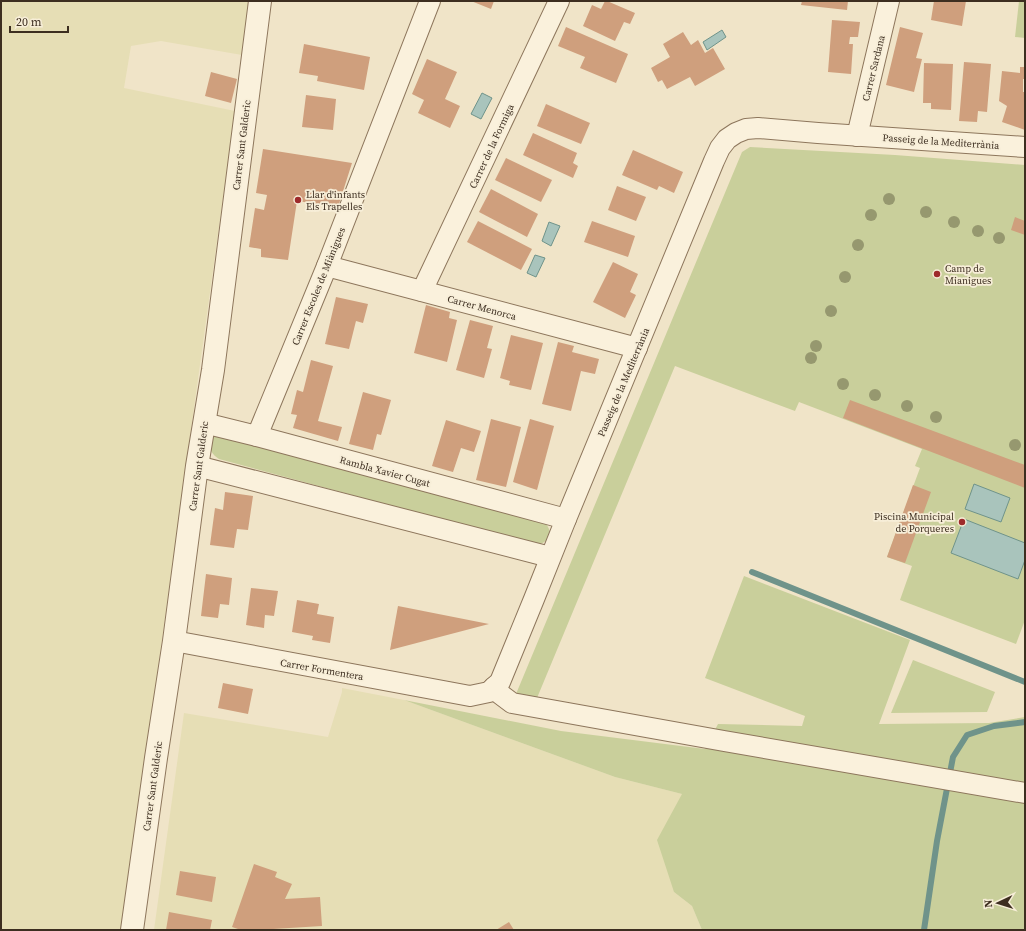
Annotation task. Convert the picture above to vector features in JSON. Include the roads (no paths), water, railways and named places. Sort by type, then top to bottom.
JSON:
[{"type":"street","name":"Carrer Sant Galderic","points":[[132,930],[174,641],[197,466],[213,370],[260,1]]},
{"type":"street","name":"Carrer Escoles de Miànigues","points":[[257,436],[327,266],[430,1]]},
{"type":"street","name":"Carrer de la Formiga","points":[[422,291],[559,1]]},
{"type":"street","name":"Carrer Sardana","points":[[857,136],[890,1]]},
{"type":"street","name":"Passeig de la Mediterrània","points":[[494,687],[500,682],[550,557],[714,161],[720,148],[728,139],[746,129],[758,128],[1025,147]]},
{"type":"street","name":"Carrer Menorca","points":[[327,266],[637,348]]},
{"type":"street","name":"Rambla Xavier Cugat","points":[[204,423],[566,520]]},
{"type":"street","points":[[197,466],[550,557]]},
{"type":"street","name":"Carrer Formentera","points":[[174,641],[470,696],[489,692],[494,687]]},
{"type":"street","points":[[494,687],[500,694],[512,703],[1025,792]]},
{"type":"water","points":[[722,30],[726,37],[707,50],[703,42]]},
{"type":"water","points":[[482,93],[492,98],[481,119],[471,114]]},
{"type":"water","points":[[549,222],[560,226],[551,246],[542,241]]},
{"type":"water","points":[[535,255],[545,258],[536,277],[527,273]]},
{"type":"water","points":[[974,484],[1010,498],[1001,522],[965,509]]},
{"type":"water","points":[[964,519],[1025,543],[1025,560],[1018,579],[951,553]]},
{"type":"waterway","points":[[752,572],[1025,682]]},
{"type":"waterway","points":[[924,930],[937,841],[953,757],[967,735],[994,726],[1025,722]]},
{"type":"place","name":"Llar d'infants Els Trapelles","points":[[298,200]]},
{"type":"place","name":"Camp de Mianigues","points":[[937,274]]},
{"type":"place","name":"Piscina Municipal de Porqueres","points":[[962,522]]}]
